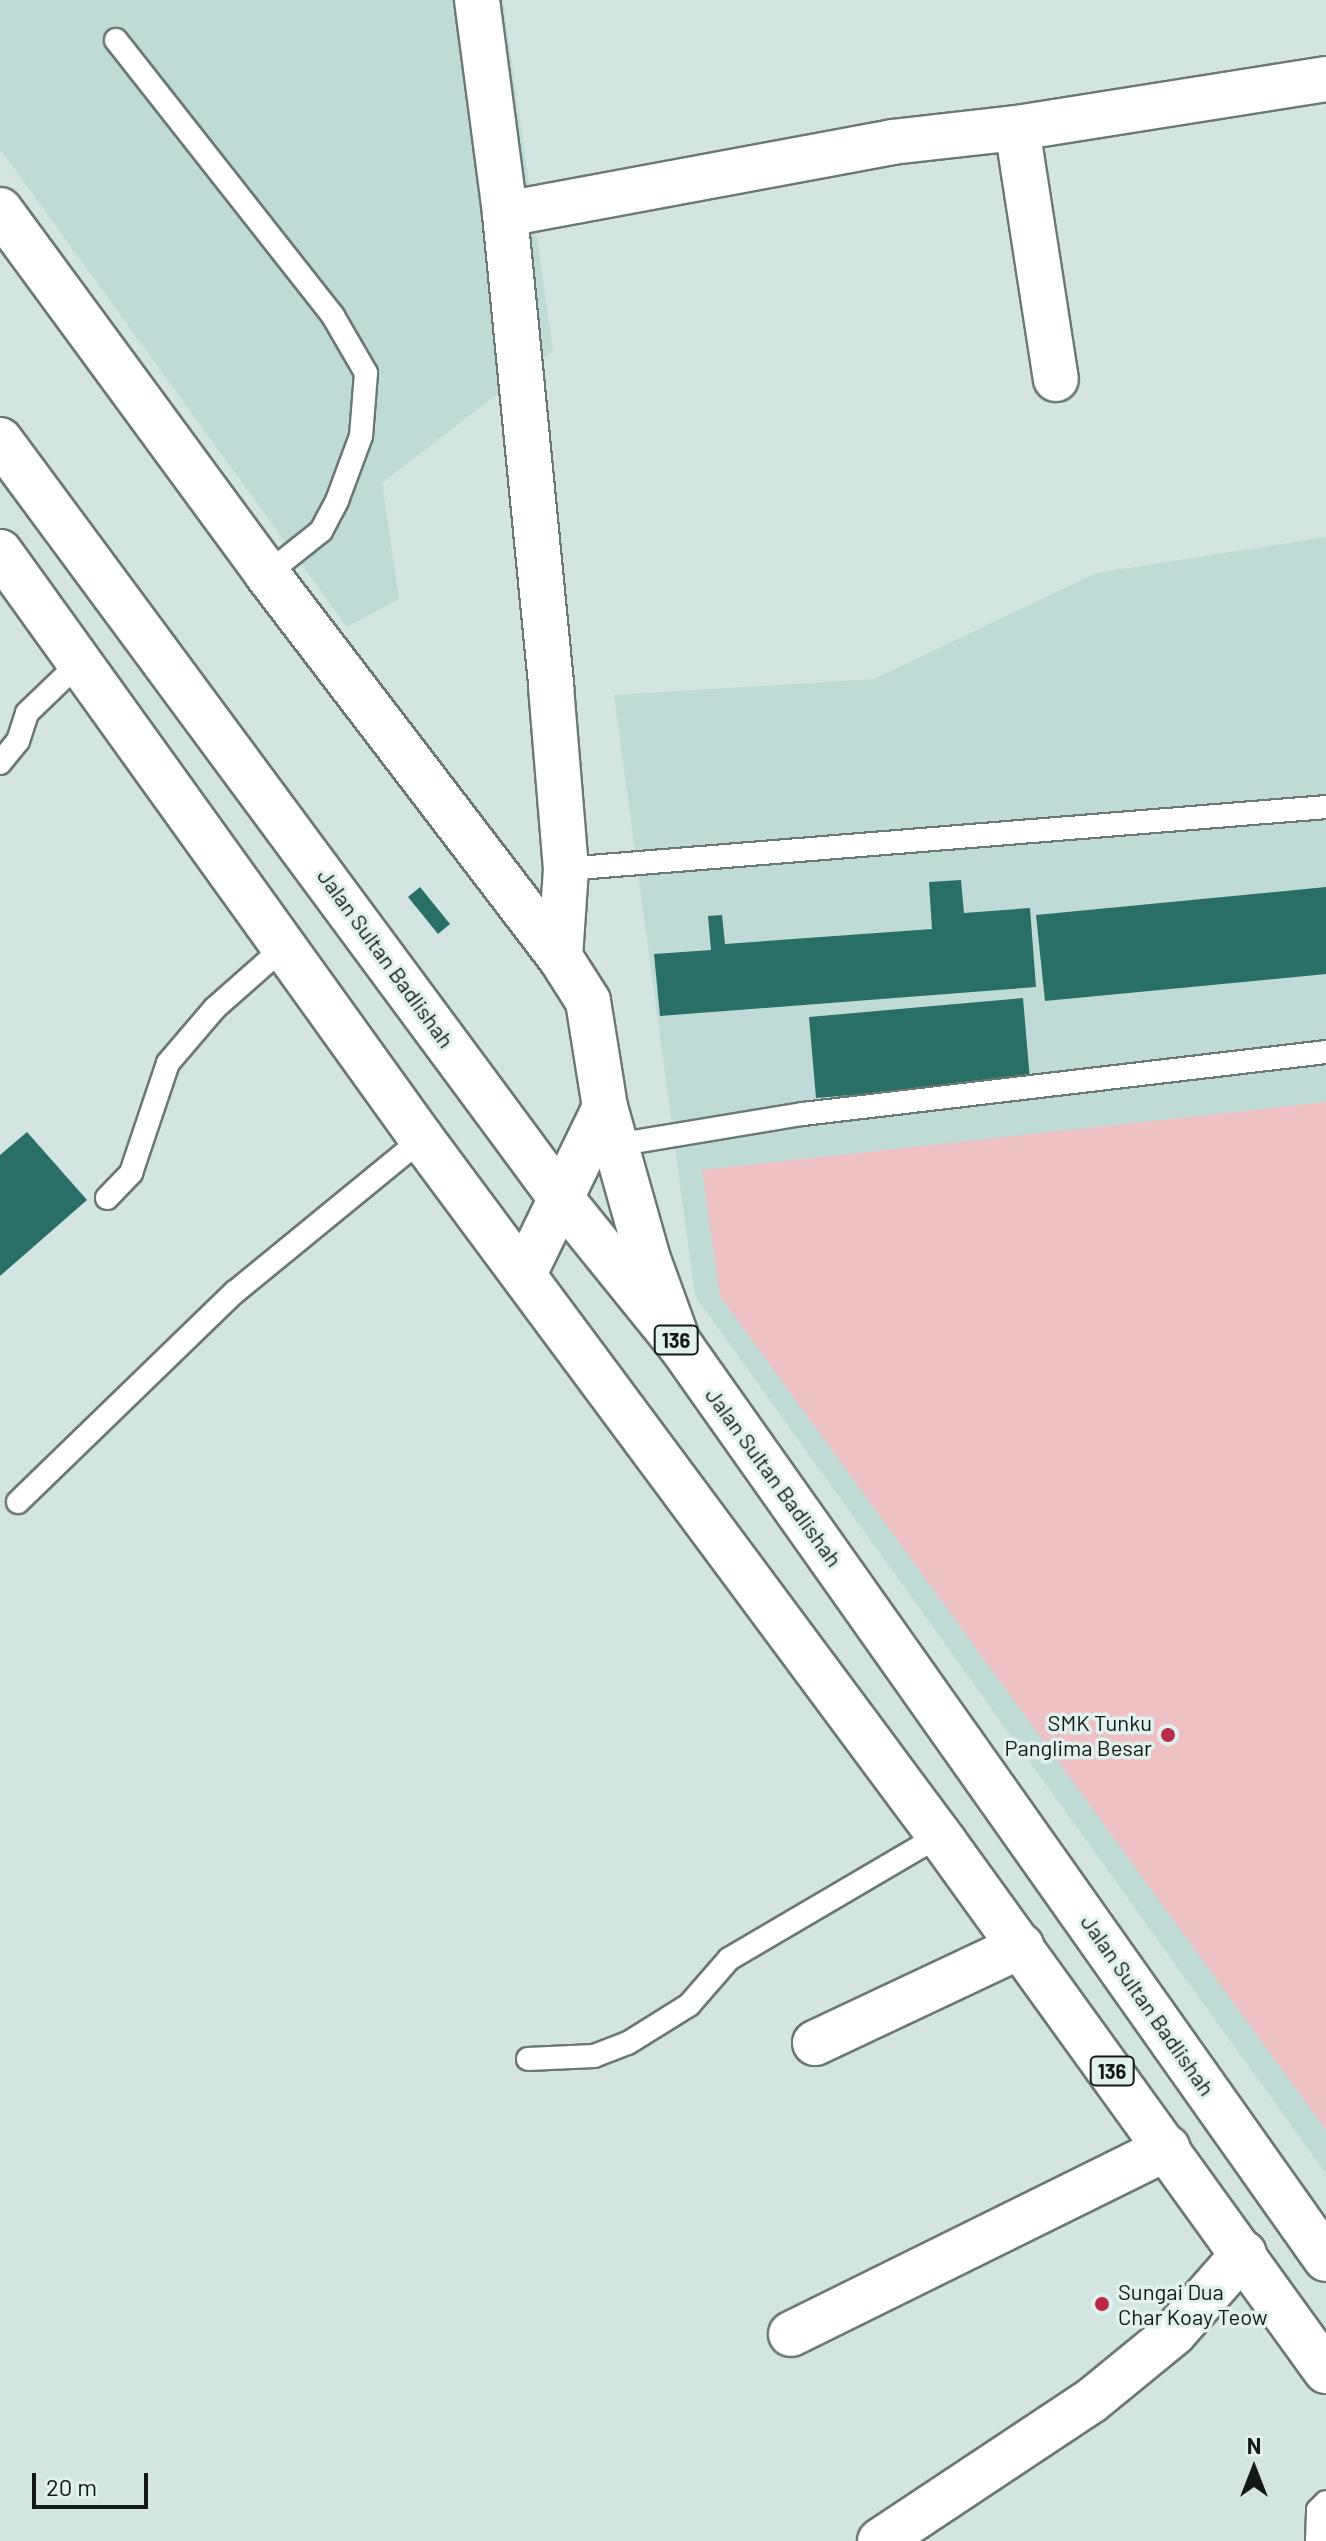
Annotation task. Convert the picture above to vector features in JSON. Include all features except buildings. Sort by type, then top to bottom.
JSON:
[{"type":"street","points":[[477,0],[505,214],[566,869],[560,957]]},
{"type":"street","points":[[505,214],[892,142],[1017,128],[1326,79]]},
{"type":"street","points":[[1017,128],[1056,379]]},
{"type":"street","points":[[0,210],[267,574],[560,957],[588,1001],[610,1126],[648,1259],[680,1345]]},
{"type":"street","name":"Jalan Sultan Badlishah","points":[[0,440],[560,1197],[680,1345],[1326,2259]]},
{"type":"street","name":"136","points":[[7,577],[79,663],[422,1139],[525,1272],[1021,1946],[1326,2371]]},
{"type":"street","points":[[525,1272],[560,1197],[610,1126]]},
{"type":"street","points":[[815,2043],[1021,1946]]},
{"type":"street","points":[[791,2334],[1168,2148]]},
{"type":"street","points":[[880,2541],[1091,2401],[1174,2333],[1244,2253]]},
{"type":"lane","points":[[116,40],[333,316],[366,373],[361,436],[337,501],[321,531],[267,574]]},
{"type":"lane","points":[[0,763],[18,741],[27,713],[79,663]]},
{"type":"lane","points":[[566,869],[1326,807]]},
{"type":"lane","points":[[107,1198],[131,1173],[168,1063],[215,1008],[285,946]]},
{"type":"lane","points":[[610,1126],[803,1114],[1326,1052]]},
{"type":"lane","points":[[18,1502],[235,1292],[422,1139]]},
{"type":"lane","points":[[528,2059],[594,2056],[628,2043],[689,2005],[729,1959],[939,1836]]},
{"type":"lane","points":[[1317,2541],[1318,2510],[1326,2502]]},
{"type":"shaded area","points":[[0,0],[503,0],[553,351],[382,483],[399,599],[347,627],[0,149]]},
{"type":"shaded area","name":"SMK Tunku Panglima Besar","points":[[1326,537],[1326,2174],[695,1296],[614,695],[874,679],[1096,573]]},
{"type":"shaded area","points":[[1326,1102],[1326,2130],[720,1296],[702,1170]]},
{"type":"place","name":"SMK Tunku Panglima Besar","points":[[1168,1735]]},
{"type":"place","name":"Sungai Dua Char Koay Teow","points":[[1102,2304]]}]
